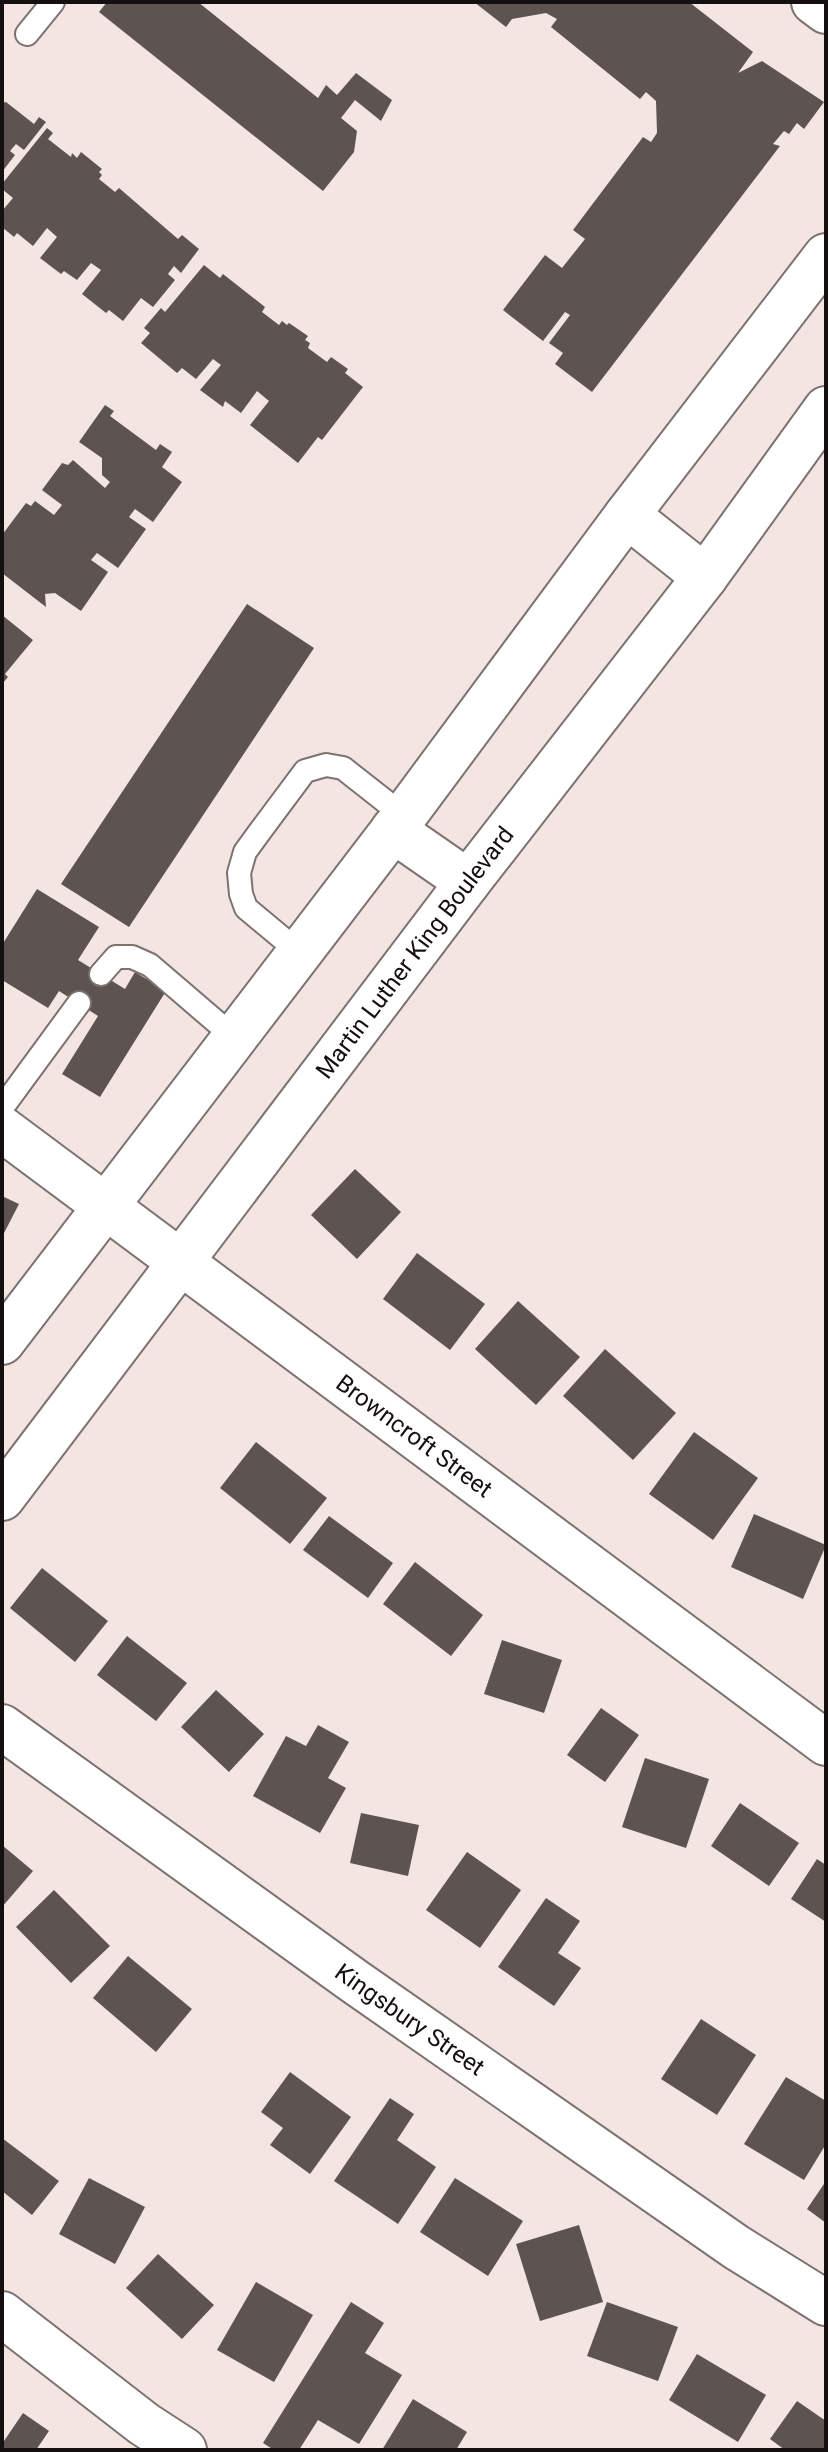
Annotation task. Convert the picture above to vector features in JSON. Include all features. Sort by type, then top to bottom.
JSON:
[{"type":"main road","points":[[814,2],[826,11]]},
{"type":"main road","points":[[2,1342],[399,823],[627,515],[826,256]]},
{"type":"main road","name":"Martin Luther King Boulevard","points":[[2,1498],[468,882],[705,577],[826,409]]},
{"type":"main road","points":[[627,515],[705,577]]},
{"type":"main road","points":[[399,823],[468,882]]},
{"type":"main road","name":"Browncroft Street","points":[[2,1129],[826,1743]]},
{"type":"main road","name":"Kingsbury Street","points":[[2,1727],[366,1990],[736,2247],[826,2303]]},
{"type":"main road","points":[[2,2314],[144,2424],[184,2450]]},
{"type":"lane","points":[[27,34],[53,2]]},
{"type":"lane","points":[[300,953],[246,908],[239,873],[245,852],[305,771],[326,765],[343,768],[399,823]]},
{"type":"lane","points":[[101,974],[116,957],[132,957],[150,965],[235,1038]]},
{"type":"lane","points":[[2,1108],[79,1003]]},
{"type":"building","points":[[107,2],[198,2],[318,98],[326,85],[337,95],[356,73],[392,100],[381,121],[355,100],[341,118],[357,131],[354,152],[323,191],[99,12]]},
{"type":"building","points":[[474,2],[689,2],[753,52],[738,73],[762,61],[824,102],[804,129],[797,123],[789,134],[784,131],[773,144],[780,146],[592,392],[555,364],[563,353],[549,343],[570,315],[565,312],[543,341],[503,310],[545,255],[562,268],[585,239],[573,230],[643,137],[651,142],[657,133],[656,101],[646,92],[640,99],[551,27],[557,19],[546,13],[512,19],[506,27]]},
{"type":"building","points":[[6,102],[34,124],[39,117],[46,122],[24,150],[16,144],[10,151],[15,155],[2,172],[2,103]]},
{"type":"building","points":[[47,128],[53,133],[48,139],[71,157],[72,153],[77,158],[81,152],[102,169],[99,179],[115,192],[119,188],[178,239],[182,235],[199,249],[181,273],[174,266],[168,274],[175,280],[153,307],[141,298],[123,321],[109,310],[106,313],[82,294],[101,270],[91,263],[77,280],[64,271],[61,274],[40,258],[57,237],[47,228],[33,246],[17,233],[14,237],[2,227],[2,211],[13,198],[2,189],[2,184]]},
{"type":"building","points":[[204,265],[220,278],[223,274],[265,307],[262,312],[279,325],[282,321],[287,325],[289,323],[308,336],[305,340],[310,343],[308,348],[327,362],[331,357],[348,369],[345,373],[363,387],[322,440],[318,437],[298,463],[250,425],[269,401],[257,391],[241,413],[225,401],[223,407],[200,390],[221,365],[213,359],[196,379],[182,368],[177,373],[141,343],[150,333],[144,328],[161,308],[165,312]]},
{"type":"building","points":[[105,405],[114,411],[110,416],[156,450],[160,444],[172,452],[162,467],[182,482],[153,522],[135,509],[129,517],[146,529],[118,568],[97,553],[91,560],[108,572],[81,611],[55,593],[45,594],[46,607],[2,573],[2,535],[26,503],[31,506],[35,501],[54,515],[62,505],[42,490],[62,463],[68,465],[73,460],[105,488],[110,482],[102,475],[102,458],[79,442]]},
{"type":"building","points":[[247,604],[314,648],[129,927],[61,884]]},
{"type":"building","points":[[2,615],[33,640],[5,674],[8,677],[2,684]]},
{"type":"building","points":[[37,889],[99,927],[78,960],[125,989],[135,972],[166,991],[100,1097],[62,1074],[98,1016],[59,991],[48,1008],[2,980],[2,945]]},
{"type":"building","points":[[355,1169],[401,1212],[357,1259],[311,1215]]},
{"type":"building","points":[[2,1196],[19,1204],[2,1237]]},
{"type":"building","points":[[417,1253],[485,1304],[450,1350],[383,1299]]},
{"type":"building","points":[[518,1301],[580,1357],[536,1405],[475,1349]]},
{"type":"building","points":[[605,1349],[676,1413],[633,1460],[563,1396]]},
{"type":"building","points":[[694,1432],[758,1478],[713,1540],[649,1494]]},
{"type":"building","points":[[256,1442],[327,1498],[290,1544],[220,1488]]},
{"type":"building","points":[[754,1514],[826,1545],[803,1599],[731,1567]]},
{"type":"building","points":[[329,1516],[393,1563],[368,1598],[303,1550]]},
{"type":"building","points":[[415,1562],[483,1615],[451,1656],[383,1604]]},
{"type":"building","points":[[42,1568],[108,1621],[75,1662],[10,1608]]},
{"type":"building","points":[[127,1636],[187,1683],[156,1721],[97,1675]]},
{"type":"building","points":[[502,1640],[562,1660],[544,1713],[484,1694]]},
{"type":"building","points":[[216,1690],[264,1734],[229,1772],[181,1727]]},
{"type":"building","points":[[601,1708],[639,1735],[605,1782],[567,1755]]},
{"type":"building","points":[[318,1725],[349,1742],[328,1778],[346,1788],[320,1833],[253,1796],[286,1736],[306,1746]]},
{"type":"building","points":[[645,1758],[709,1779],[686,1848],[622,1827]]},
{"type":"building","points":[[740,1803],[799,1843],[769,1886],[711,1846]]},
{"type":"building","points":[[361,1813],[419,1825],[408,1876],[350,1863]]},
{"type":"building","points":[[2,1845],[33,1871],[2,1907]]},
{"type":"building","points":[[467,1852],[521,1890],[480,1948],[426,1910]]},
{"type":"building","points":[[817,1859],[826,1865],[826,1922],[791,1899]]},
{"type":"building","points":[[54,1890],[110,1946],[71,1983],[16,1927]]},
{"type":"building","points":[[546,1898],[580,1921],[558,1953],[581,1968],[554,2006],[498,1967]]},
{"type":"building","points":[[128,1956],[192,2009],[156,2052],[93,1998]]},
{"type":"building","points":[[701,2019],[756,2055],[717,2115],[661,2079]]},
{"type":"building","points":[[290,2072],[351,2117],[310,2174],[270,2145],[283,2128],[261,2112]]},
{"type":"building","points":[[786,2077],[826,2101],[826,2144],[804,2180],[744,2144]]},
{"type":"building","points":[[390,2098],[414,2114],[397,2140],[436,2167],[398,2224],[334,2181]]},
{"type":"building","points":[[2,2138],[59,2181],[32,2215],[2,2191]]},
{"type":"building","points":[[89,2178],[145,2207],[115,2264],[59,2234]]},
{"type":"building","points":[[455,2178],[523,2221],[488,2276],[420,2232]]},
{"type":"building","points":[[826,2181],[826,2223],[807,2209]]},
{"type":"building","points":[[579,2225],[603,2302],[540,2321],[516,2244]]},
{"type":"building","points":[[158,2254],[214,2305],[182,2339],[126,2288]]},
{"type":"building","points":[[256,2282],[313,2315],[274,2382],[217,2350]]},
{"type":"building","points":[[351,2302],[384,2323],[365,2353],[402,2375],[359,2444],[318,2420],[299,2450],[274,2450],[263,2443]]},
{"type":"building","points":[[607,2302],[678,2327],[658,2381],[587,2356]]},
{"type":"building","points":[[697,2354],[766,2395],[738,2442],[669,2400]]},
{"type":"building","points":[[413,2399],[467,2432],[456,2450],[382,2450]]},
{"type":"building","points":[[797,2401],[826,2421],[826,2450],[785,2450],[770,2439]]},
{"type":"building","points":[[23,2413],[49,2431],[36,2450],[2,2450],[2,2444]]}]
